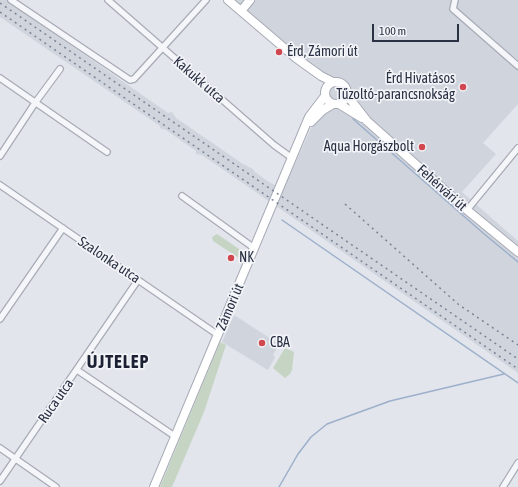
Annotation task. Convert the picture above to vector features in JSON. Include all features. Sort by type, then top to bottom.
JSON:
[{"type":"main road","points":[[228,0],[296,58],[321,76],[344,85],[347,95],[345,101],[336,104],[328,101],[325,93],[296,58]]},
{"type":"main road","points":[[241,11],[250,0]]},
{"type":"main road","points":[[325,93],[328,85],[334,82]]},
{"type":"main road","name":"Zámori út","points":[[154,487],[309,117],[325,93]]},
{"type":"main road","name":"Fehérvári út","points":[[347,95],[368,121],[467,210],[518,252]]},
{"type":"main road","name":"Zámori út","points":[[306,126],[323,110],[336,104]]},
{"type":"main road","name":"Fehérvári út","points":[[336,104],[368,121]]},
{"type":"street","points":[[12,0],[127,79],[134,79],[206,0]]},
{"type":"street","name":"Kakukk utca","points":[[108,0],[274,145],[292,158]]},
{"type":"street","points":[[455,0],[453,9],[518,66]]},
{"type":"street","points":[[0,156],[35,103],[60,69]]},
{"type":"street","points":[[0,78],[107,152]]},
{"type":"street","points":[[467,210],[518,148]]},
{"type":"street","name":"Szalonka utca","points":[[0,185],[218,335]]},
{"type":"street","points":[[182,196],[254,248]]},
{"type":"street","points":[[0,319],[63,228]]},
{"type":"street","name":"Ruca utca","points":[[0,482],[138,280]]},
{"type":"street","points":[[77,370],[176,436]]},
{"type":"street","points":[[0,448],[56,487]]},
{"type":"street","points":[[503,487],[518,463]]},
{"type":"shaded area","points":[[0,0],[6,0],[168,113],[172,112],[176,118],[283,190],[332,82],[233,0],[518,0],[518,104],[483,143],[496,154],[462,192],[518,241],[518,373],[202,155],[196,154],[196,151],[166,130],[160,128],[160,126],[0,17]]},
{"type":"shaded area","points":[[234,315],[279,344],[273,355],[275,357],[268,370],[222,342]]},
{"type":"green space","points":[[217,234],[242,251],[239,258],[213,241],[212,237]]},
{"type":"green space","points":[[220,342],[226,345],[204,412],[172,487],[160,487]]},
{"type":"green space","points":[[285,348],[294,352],[292,370],[285,378],[273,368]]},
{"type":"waterway","points":[[353,119],[518,262]]},
{"type":"waterway","points":[[282,220],[518,383]]},
{"type":"waterway","points":[[279,487],[298,454],[311,437],[327,424],[390,401],[504,374]]},
{"type":"railway","points":[[0,3],[518,359]]},
{"type":"railway","points":[[0,12],[518,369]]},
{"type":"railway","points":[[345,204],[458,304],[518,345]]},
{"type":"place","name":"Érd, Zámori út","points":[[279,52]]},
{"type":"place","name":"Érd Hivatásos Tűzoltó-parancsnokság","points":[[463,87]]},
{"type":"place","name":"Aqua Horgászbolt","points":[[422,147]]},
{"type":"place","name":"NK","points":[[231,258]]},
{"type":"place","name":"CBA","points":[[262,343]]},
{"type":"district","name":"ÚJTELEP","points":[[118,362]]}]
